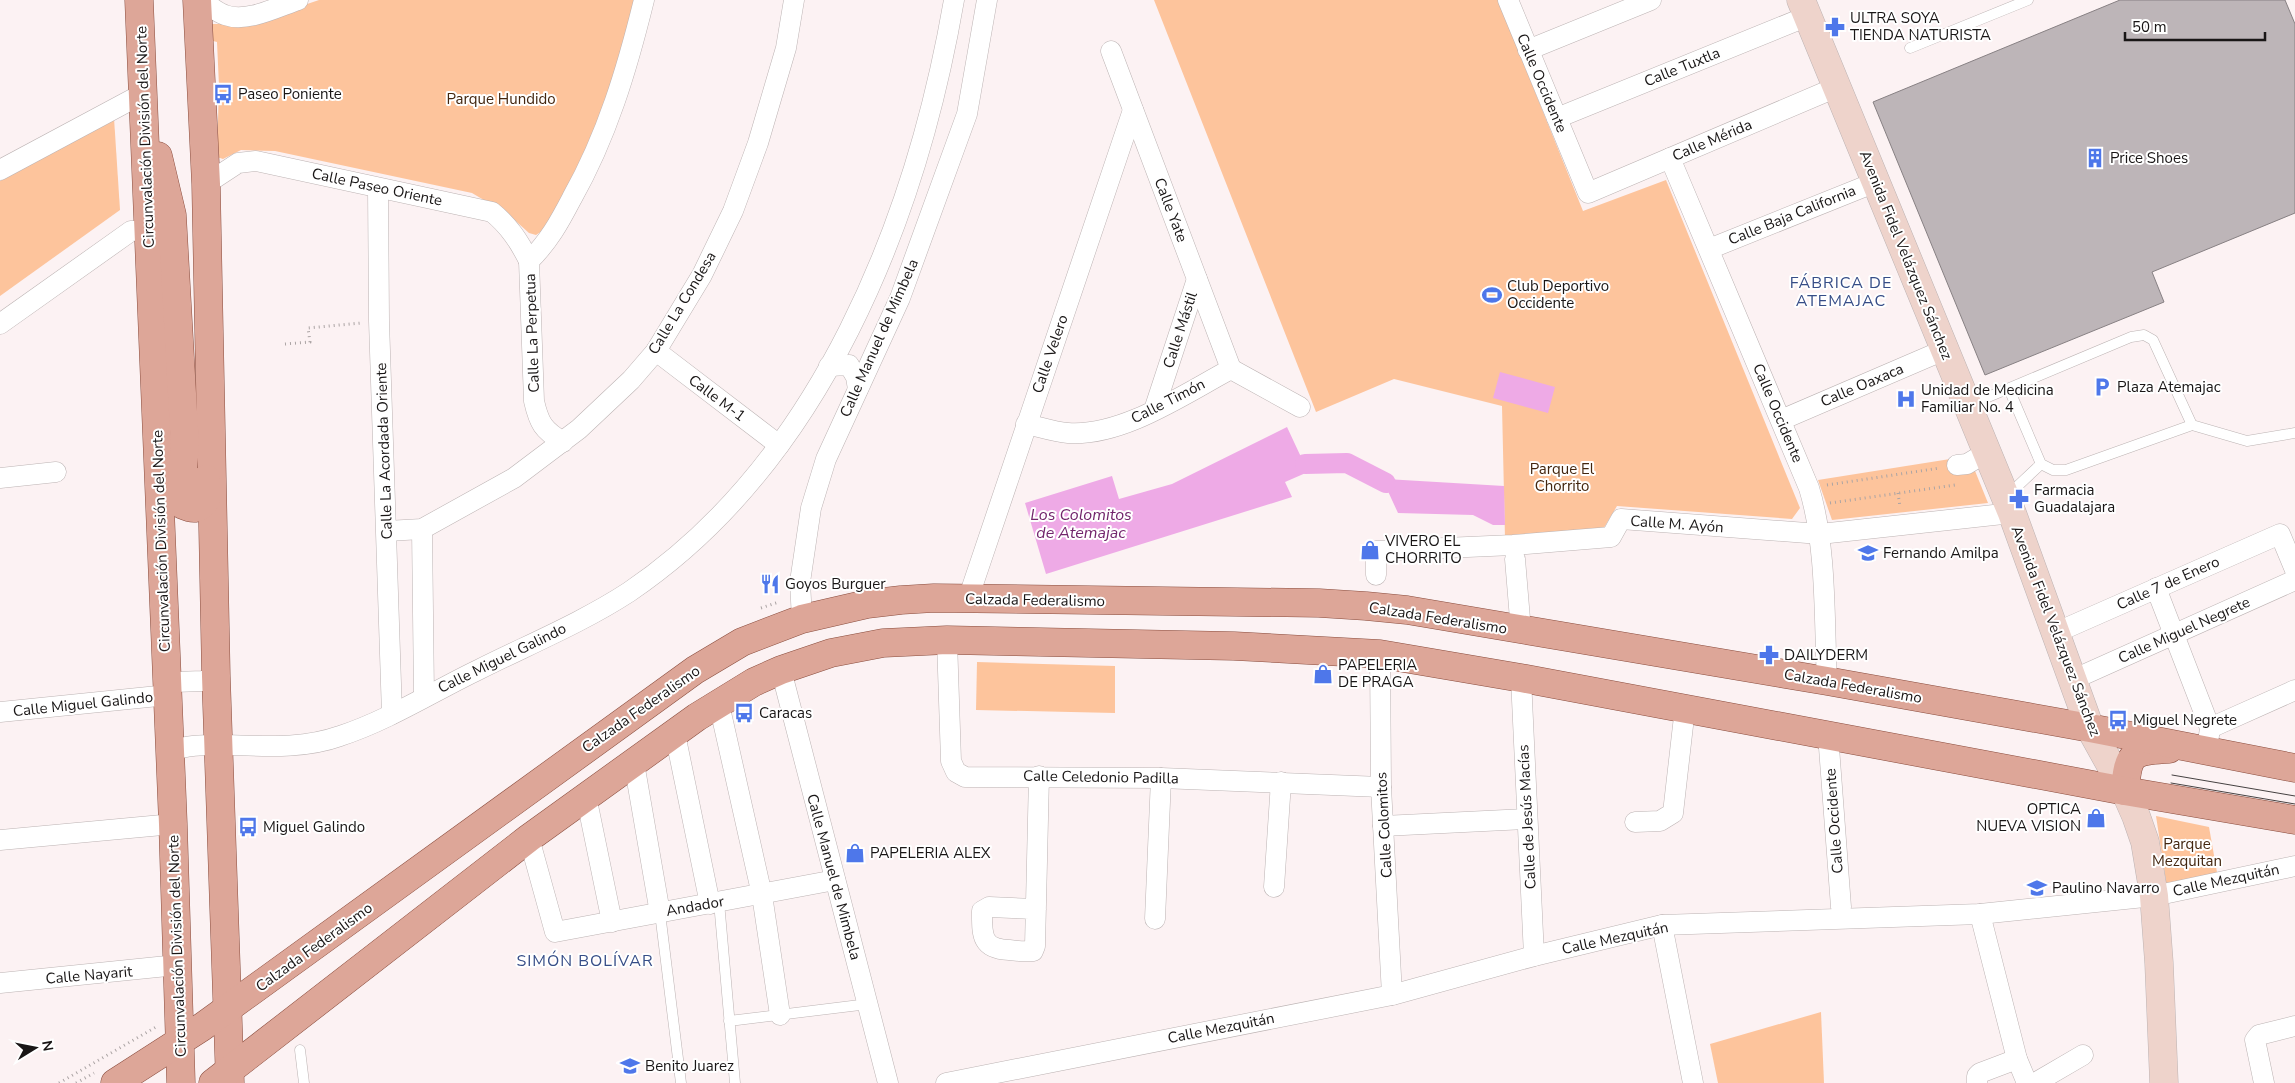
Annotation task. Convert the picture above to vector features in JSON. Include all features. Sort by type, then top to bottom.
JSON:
[{"type":"main road","name":"Circunvalación División del Norte","points":[[139,0],[173,824],[177,965],[171,1033],[181,1083]]},
{"type":"main road","points":[[197,0],[206,184],[216,676],[227,1010],[224,1079]]},
{"type":"main road","name":"Avenida Fidel Velázquez Sánchez","points":[[1804,8],[2009,505],[2090,728],[2125,791],[2145,842],[2154,896],[2164,1083]]},
{"type":"main road","points":[[142,94],[172,215],[185,447],[180,498],[183,505],[192,509],[201,507],[206,500],[206,470],[213,458]]},
{"type":"main road","name":"Calzada Federalismo","points":[[125,1077],[171,1033],[202,1027],[227,1010],[666,689],[800,608],[934,598],[1328,604],[1408,610],[2090,728],[2202,742]]},
{"type":"main road","points":[[224,1079],[530,838],[586,796],[719,704],[754,682],[781,670],[824,655],[858,647],[900,642],[947,640],[1234,646],[1380,654],[1828,734],[2125,791],[2295,820]]},
{"type":"main road","points":[[2125,791],[2129,763],[2138,752],[2202,742],[2295,768]]},
{"type":"main road","points":[[173,824],[184,851],[189,884],[197,1008],[202,1027],[224,1079]]},
{"type":"main road","points":[[125,1077],[158,1075],[181,1083]]},
{"type":"street","points":[[201,0],[216,11],[236,18],[298,0]]},
{"type":"street","name":"Calle La Perpetua","points":[[563,442],[547,433],[538,418],[534,401],[530,262],[548,241],[588,171],[611,116],[629,64],[644,0]]},
{"type":"street","name":"Calle La Condesa","points":[[387,531],[422,529],[514,478],[563,442],[631,380],[656,351],[702,275],[733,211],[758,143],[786,48],[794,0]]},
{"type":"street","name":"Calle Manuel de Mimbela","points":[[779,445],[829,366],[873,281],[920,148],[939,81],[954,0]]},
{"type":"street","name":"Calle Manuel de Mimbela","points":[[800,608],[804,544],[811,508],[826,458],[900,298],[967,114],[987,0]]},
{"type":"street","name":"Calle Occidente","points":[[1508,0],[1588,193]]},
{"type":"street","points":[[1528,50],[1652,0]]},
{"type":"street","name":"Calle Tuxtla","points":[[1557,118],[1804,8]]},
{"type":"street","name":"Calle Yate","points":[[1111,51],[1231,368]]},
{"type":"street","name":"Calle Mérida","points":[[1588,193],[1837,87]]},
{"type":"street","points":[[0,170],[142,94]]},
{"type":"street","name":"Calle Velero","points":[[968,599],[1133,110]]},
{"type":"street","name":"Calle Occidente","points":[[1670,158],[1812,496],[1820,534],[1827,681]]},
{"type":"street","name":"Calle Paseo Oriente","points":[[206,184],[238,163],[246,160],[492,212],[506,224],[518,239],[530,262]]},
{"type":"street","name":"Calle Baja California","points":[[1708,249],[1876,182]]},
{"type":"street","name":"Calle La Acordada Oriente","points":[[378,188],[379,321],[392,714]]},
{"type":"street","points":[[0,324],[131,230],[149,230]]},
{"type":"street","name":"Calle Mástil","points":[[1154,410],[1197,279]]},
{"type":"street","points":[[845,337],[846,347],[851,357],[863,358],[874,353]]},
{"type":"street","name":"Calle Oaxaca","points":[[1780,420],[1944,350]]},
{"type":"street","name":"Calle M-1","points":[[656,351],[779,445]]},
{"type":"street","points":[[829,366],[849,365],[856,377],[858,389]]},
{"type":"street","points":[[1231,368],[1300,407]]},
{"type":"street","name":"Calle Timón","points":[[1026,424],[1068,433],[1116,428],[1154,410],[1231,368]]},
{"type":"street","name":"Calle Miguel Galindo","points":[[169,752],[190,746],[302,745],[324,741],[392,714],[424,696],[580,620],[628,592],[672,559],[739,495],[779,445]]},
{"type":"street","points":[[1959,475],[1967,464],[1987,452]]},
{"type":"street","points":[[0,478],[56,472]]},
{"type":"street","name":"Calle M. Ayón","points":[[1376,574],[1376,551],[1513,545],[1611,537],[1620,519],[1820,534],[2009,505]]},
{"type":"street","points":[[422,529],[424,696]]},
{"type":"street","name":"Calle 7 de Enero","points":[[2055,633],[2280,534],[2295,570]]},
{"type":"street","points":[[1515,559],[1521,631]]},
{"type":"street","name":"Calle Miguel Negrete","points":[[2072,680],[2295,580]]},
{"type":"street","points":[[2156,588],[2174,635],[2202,742],[2295,690]]},
{"type":"street","name":"Calle Celedonio Padilla","points":[[947,640],[951,761],[956,772],[965,777],[1161,778],[1381,788]]},
{"type":"street","name":"Calle Colomitos","points":[[1380,654],[1381,788],[1392,995]]},
{"type":"street","name":"Calle Manuel de Mimbela","points":[[781,670],[888,1083]]},
{"type":"street","name":"Calle Miguel Galindo","points":[[0,712],[168,696],[174,682],[203,681],[216,676]]},
{"type":"street","name":"Calle de Jesús Macías","points":[[1521,678],[1526,819],[1534,956]]},
{"type":"street","points":[[719,704],[762,895],[780,1015]]},
{"type":"street","points":[[1636,822],[1660,821],[1673,813],[1685,708]]},
{"type":"street","points":[[675,734],[714,903]]},
{"type":"street","name":"Calle Occidente","points":[[1828,734],[1841,907]]},
{"type":"street","points":[[634,763],[660,913]]},
{"type":"street","points":[[1036,909],[1039,776]]},
{"type":"street","points":[[1155,919],[1161,778]]},
{"type":"street","points":[[1274,887],[1281,782]]},
{"type":"street","points":[[586,796],[612,922]]},
{"type":"street","points":[[1384,826],[1526,819]]},
{"type":"street","points":[[0,840],[173,824]]},
{"type":"street","name":"Andador","points":[[530,838],[556,932],[835,880]]},
{"type":"street","name":"Calle Mezquitán","points":[[946,1083],[1392,995],[1534,956],[1662,926],[1980,914],[2154,896],[2295,866]]},
{"type":"street","points":[[1980,914],[2017,1059],[2027,1083]]},
{"type":"street","points":[[1662,926],[1694,1083]]},
{"type":"street","name":"Calle Nayarit","points":[[0,983],[177,965]]},
{"type":"street","points":[[2264,1083],[2255,1040],[2259,1036],[2295,1026]]},
{"type":"street","points":[[2035,1083],[2083,1055]]},
{"type":"street","points":[[1977,1083],[1976,1076],[1980,1073],[2017,1059]]},
{"type":"lane","points":[[1910,48],[2028,0]]},
{"type":"lane","points":[[1968,406],[2131,337],[2144,335],[2153,340],[2192,425]]},
{"type":"lane","points":[[2009,389],[2041,464],[2053,470],[2066,470],[2192,425],[2247,441],[2295,433]]},
{"type":"lane","points":[[2009,505],[2041,464]]},
{"type":"lane","points":[[714,903],[729,1021],[734,1083]]},
{"type":"lane","points":[[660,913],[681,1083]]},
{"type":"lane","points":[[729,1021],[868,1004]]},
{"type":"lane","points":[[300,1050],[304,1083]]},
{"type":"path","points":[[285,344],[310,342],[308,328],[379,321]]},
{"type":"path","points":[[1812,496],[1959,475]]},
{"type":"path","points":[[1812,496],[1959,475]]},
{"type":"path","points":[[754,612],[771,603],[800,608]]},
{"type":"path","points":[[59,1083],[171,1033]]},
{"type":"green space","name":"Parque Hundido","points":[[319,0],[636,0],[609,93],[593,139],[573,183],[542,231],[536,235],[529,233],[509,215],[472,193],[275,151],[241,150],[223,159],[217,157],[219,86],[217,42],[213,41],[211,24],[248,24]]},
{"type":"green space","name":"Club Deportivo Occidente","points":[[1154,0],[1498,0],[1583,211],[1666,180],[1800,508],[1792,519],[1617,506],[1602,531],[1505,538],[1502,406],[1394,379],[1316,412]]},
{"type":"green space","points":[[114,118],[120,210],[0,296],[0,181]]},
{"type":"green space","points":[[1969,456],[1988,503],[1832,520],[1818,480]]},
{"type":"green space","points":[[977,662],[1115,666],[1115,713],[976,710]]},
{"type":"green space","name":"Parque Mezquitan","points":[[2156,816],[2209,827],[2218,878],[2167,888]]},
{"type":"green space","points":[[1821,1012],[1824,1083],[1718,1083],[1710,1044]]},
{"type":"water","points":[[1500,372],[1555,387],[1548,413],[1493,398]]},
{"type":"water","name":"Los Colomitos de Atemajac","points":[[1287,427],[1308,472],[1285,482],[1292,497],[1046,574],[1025,503],[1112,476],[1119,499],[1172,484]]},
{"type":"water","points":[[1386,479],[1504,486],[1505,525],[1493,525],[1473,515],[1398,513],[1386,487]]},
{"type":"building","name":"Price Shoes","points":[[2120,0],[2285,0],[2295,24],[2295,213],[2152,272],[2164,302],[1985,375],[1873,102]]},
{"type":"waterway","points":[[1305,464],[1347,463],[1386,483]]},
{"type":"tram line","points":[[2172,775],[2295,796]]},
{"type":"tram line","points":[[2171,783],[2295,804]]},
{"type":"place","name":"ULTRA SOYA TIENDA NATURISTA","points":[[1835,27]]},
{"type":"place","name":"Paseo Poniente","points":[[223,94]]},
{"type":"place","name":"Price Shoes","points":[[2095,158]]},
{"type":"place","name":"Club Deportivo Occidente","points":[[1492,295]]},
{"type":"place","name":"Plaza Atemajac","points":[[2102,387]]},
{"type":"place","name":"Unidad de Medicina Familiar No. 4","points":[[1906,399]]},
{"type":"place","name":"Farmacia Guadalajara","points":[[2019,499]]},
{"type":"place","name":"VIVERO EL CHORRITO","points":[[1370,550]]},
{"type":"place","name":"Fernando Amilpa","points":[[1868,553]]},
{"type":"place","name":"Goyos Burguer","points":[[770,584]]},
{"type":"place","name":"DAILYDERM","points":[[1769,655]]},
{"type":"place","name":"PAPELERIA DE PRAGA","points":[[1323,674]]},
{"type":"place","name":"Caracas","points":[[744,713]]},
{"type":"place","name":"Miguel Negrete","points":[[2118,720]]},
{"type":"place","name":"OPTICA NUEVA VISION","points":[[2096,818]]},
{"type":"place","name":"Miguel Galindo","points":[[248,827]]},
{"type":"place","name":"PAPELERIA ALEX","points":[[855,853]]},
{"type":"place","name":"Paulino Navarro","points":[[2037,888]]},
{"type":"place","name":"Benito Juarez","points":[[630,1066]]},
{"type":"district","name":"FÁBRICA DE ATEMAJAC","points":[[1841,292]]},
{"type":"district","name":"SIMÓN BOLÍVAR","points":[[585,961]]},
{"type":"park label","name":"Parque El Chorrito","points":[[1562,478]]}]
